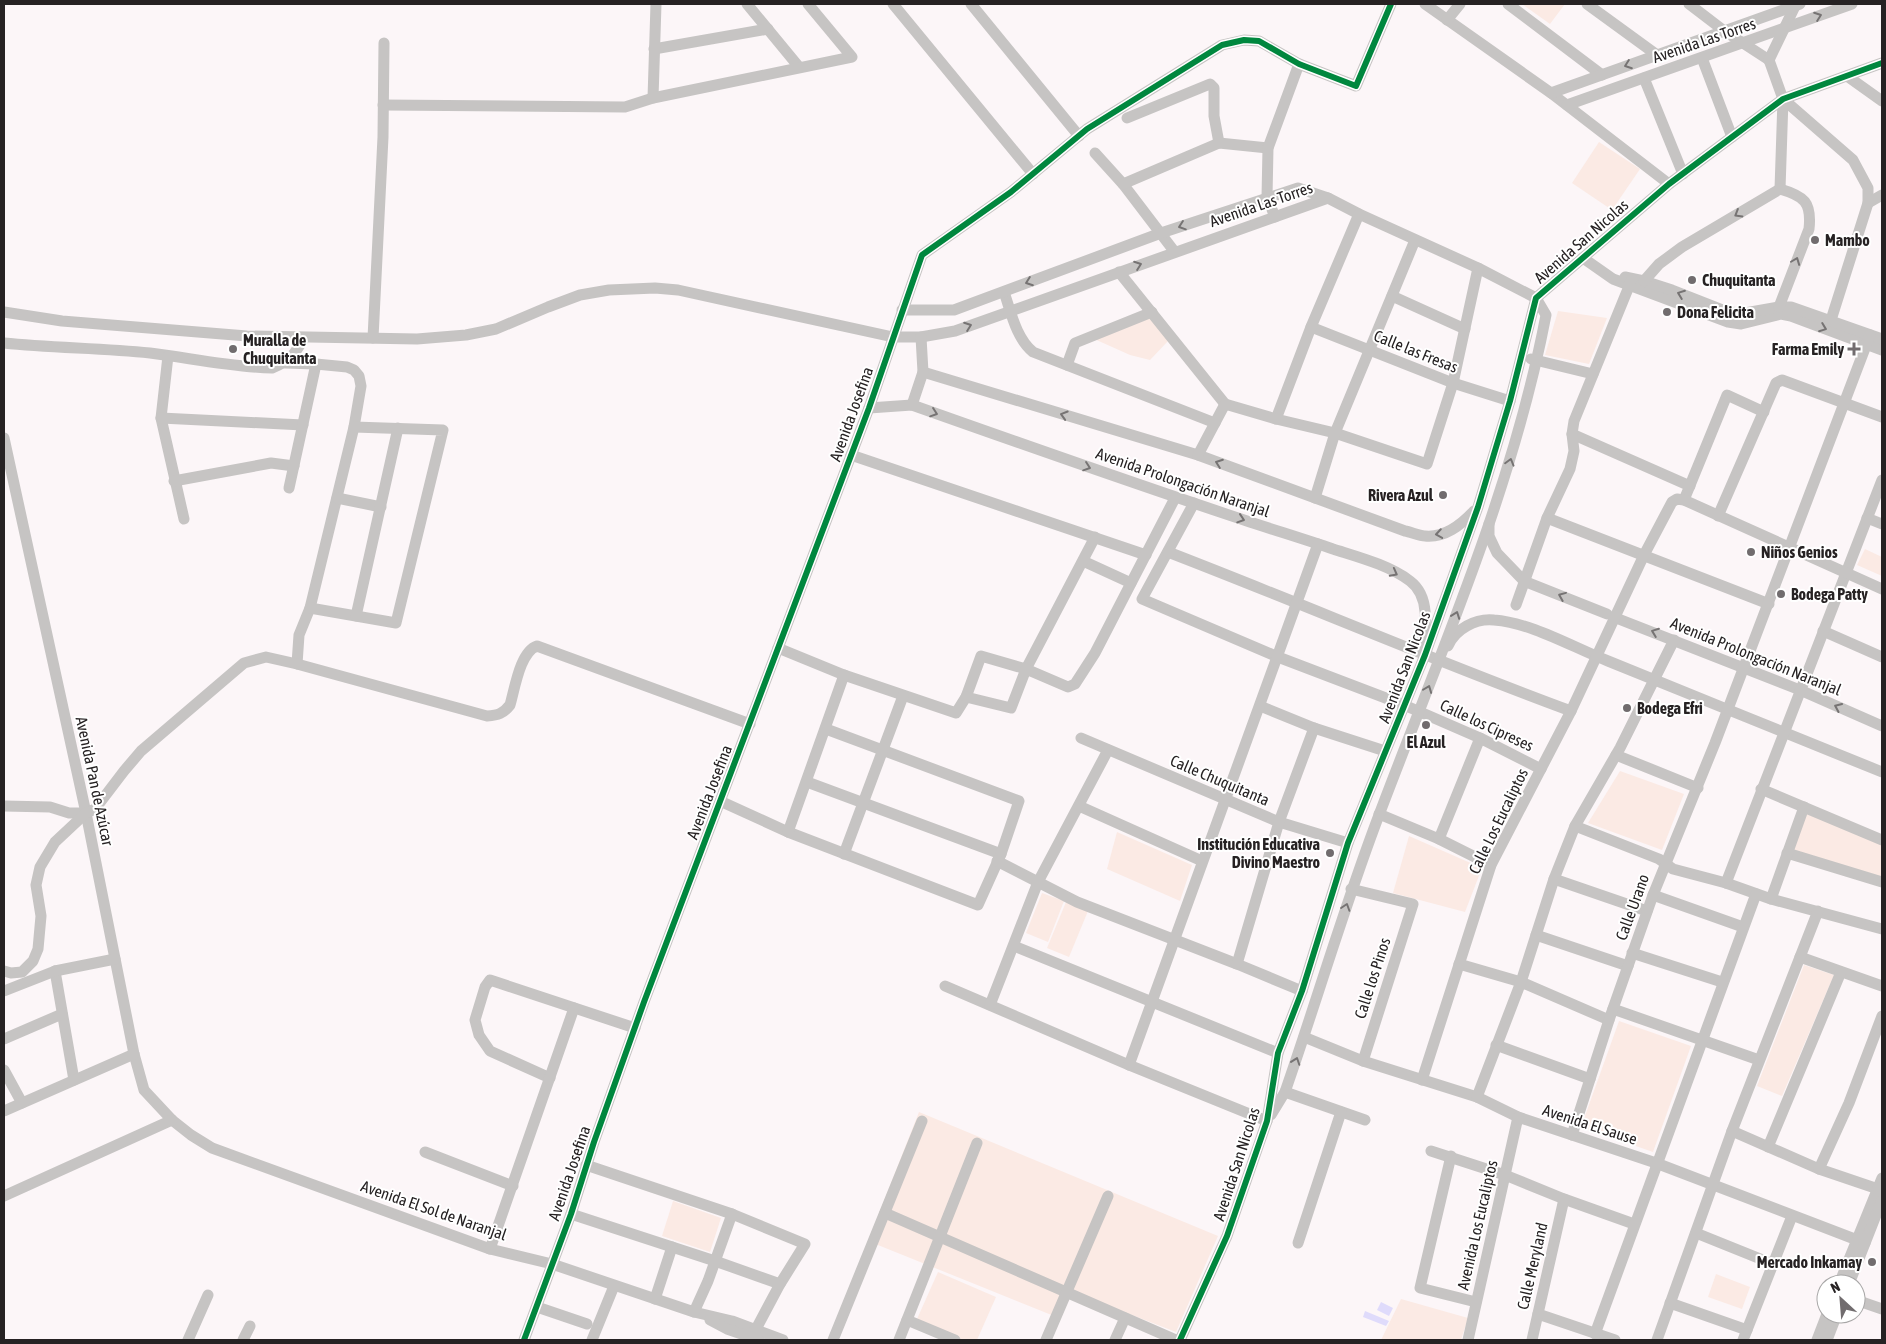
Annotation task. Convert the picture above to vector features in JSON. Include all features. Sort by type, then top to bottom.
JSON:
[{"type":"street","points":[[653,98],[656,4]]},
{"type":"street","points":[[747,4],[799,66]]},
{"type":"street","points":[[383,105],[625,107],[653,98],[697,90],[799,66],[852,57],[808,4]]},
{"type":"street","points":[[894,4],[1033,174],[1079,136],[1211,50],[1222,45],[1244,40],[1259,41],[1299,64],[1356,86],[1391,4]]},
{"type":"street","points":[[971,4],[1079,136]]},
{"type":"street","points":[[1425,4],[1551,93],[1669,184]]},
{"type":"street","points":[[1447,20],[1460,4]]},
{"type":"street","points":[[1508,4],[1602,75]]},
{"type":"street","points":[[1587,4],[1658,54]]},
{"type":"street","points":[[1769,60],[1797,4]]},
{"type":"street","name":"Avenida Las Torres","points":[[1551,93],[1797,4]]},
{"type":"street","name":"Avenida Las Torres","points":[[1567,105],[1852,4]]},
{"type":"street","points":[[1696,6],[1723,30],[1769,60],[1782,99],[1780,189]]},
{"type":"street","points":[[654,49],[768,28]]},
{"type":"street","points":[[373,338],[384,43]]},
{"type":"street","points":[[1702,58],[1732,137]]},
{"type":"street","name":"Avenida San Nicolas","points":[[1180,1340],[1227,1236],[1267,1120],[1278,1053],[1302,991],[1348,843],[1404,705],[1478,507],[1510,401],[1536,298],[1669,184],[1782,99],[1882,63]]},
{"type":"street","points":[[1275,217],[1267,197],[1268,148],[1299,64]]},
{"type":"street","points":[[1847,76],[1882,102]]},
{"type":"street","points":[[1644,78],[1683,174]]},
{"type":"street","points":[[1127,118],[1210,84],[1214,88],[1214,116],[1219,143]]},
{"type":"street","points":[[1782,99],[1853,160],[1868,188],[1868,202],[1831,320]]},
{"type":"street","points":[[1123,184],[1219,143],[1268,148]]},
{"type":"street","points":[[1095,153],[1123,184],[1174,251]]},
{"type":"street","name":"Avenida Josefina","points":[[524,1340],[571,1214],[586,1165],[635,1028],[869,408],[922,255],[1011,192],[1033,174]]},
{"type":"street","name":"Avenida Las Torres","points":[[902,310],[954,310],[1161,233],[1298,188],[1328,198]]},
{"type":"street","points":[[1644,281],[1659,264],[1682,247],[1780,189],[1799,195],[1808,207],[1810,217],[1809,229],[1779,307]]},
{"type":"street","points":[[1868,202],[1882,194]]},
{"type":"street","points":[[1328,198],[1414,240],[1478,268],[1536,298]]},
{"type":"street","name":"Avenida Las Torres","points":[[4,312],[62,321],[239,335],[304,338],[417,339],[466,335],[496,329],[580,295],[609,290],[655,288],[687,292],[894,337],[921,336],[955,331],[1174,251],[1328,198]]},
{"type":"street","points":[[1276,419],[1359,214]]},
{"type":"street","points":[[1315,498],[1335,433],[1414,240]]},
{"type":"street","points":[[1586,255],[1631,282],[1728,322],[1741,324],[1781,314],[1877,340]]},
{"type":"street","points":[[1119,272],[1225,404],[1276,419],[1335,433],[1427,464],[1453,383],[1478,268]]},
{"type":"street","points":[[1631,282],[1644,281],[1728,312],[1745,313],[1779,307],[1791,307],[1831,320],[1877,340]]},
{"type":"street","points":[[1516,605],[1547,518],[1570,469],[1574,451],[1572,434],[1574,421],[1631,282]]},
{"type":"street","points":[[1004,292],[1024,345],[1033,352],[1215,423]]},
{"type":"street","points":[[1392,296],[1465,329]]},
{"type":"street","name":"Avenida San Nicolas","points":[[1267,1120],[1285,1092],[1351,889],[1440,661],[1508,468],[1537,360],[1546,315],[1536,298]]},
{"type":"street","points":[[1067,365],[1076,343],[1152,312]]},
{"type":"street","name":"Calle las Fresas","points":[[1312,327],[1453,383],[1510,401]]},
{"type":"street","points":[[912,405],[923,372],[921,336]]},
{"type":"street","points":[[4,343],[168,356],[272,368],[285,363],[296,353],[304,338]]},
{"type":"street","name":"Calle Urano","points":[[1572,1135],[1611,1014],[1653,896],[1698,788],[1845,402],[1877,340]]},
{"type":"street","points":[[168,356],[162,418],[174,481],[184,519]]},
{"type":"street","points":[[1522,356],[1593,374]]},
{"type":"street","points":[[285,363],[347,367],[354,370],[359,376],[361,386],[354,427],[310,608],[299,635],[297,664]]},
{"type":"street","points":[[290,488],[316,364]]},
{"type":"street","name":"Avenida Prolongación Naranjal","points":[[923,372],[1198,456],[1405,531],[1426,536],[1447,533],[1463,523],[1478,507]]},
{"type":"street","points":[[1718,516],[1776,383],[1782,380],[1882,417]]},
{"type":"street","points":[[1764,412],[1727,395],[1684,500],[1882,588]]},
{"type":"street","points":[[1198,456],[1225,404]]},
{"type":"street","name":"Avenida Prolongación Naranjal","points":[[869,408],[912,405],[1175,498],[1386,568],[1411,582],[1420,594],[1424,607],[1425,629],[1422,654]]},
{"type":"street","points":[[162,418],[303,424]]},
{"type":"street","points":[[310,608],[396,623],[443,430],[354,427]]},
{"type":"street","points":[[356,616],[398,428]]},
{"type":"street","points":[[1572,434],[1690,486]]},
{"type":"street","name":"Avenida Pan de Azúcar","points":[[4,438],[86,812],[134,1054],[144,1090],[172,1120]]},
{"type":"street","points":[[851,455],[1146,555]]},
{"type":"street","points":[[174,481],[271,463],[294,466]]},
{"type":"street","points":[[1726,883],[1882,480]]},
{"type":"street","points":[[336,498],[381,506]]},
{"type":"street","points":[[778,648],[844,675],[954,714],[958,712],[966,697],[981,656],[1026,670],[1068,687],[1076,684],[1095,653],[1175,498]]},
{"type":"street","name":"Calle Los Eucaliptos","points":[[1422,1080],[1491,865],[1571,711],[1605,641],[1612,616],[1672,502],[1678,499],[1684,500]]},
{"type":"street","points":[[1194,503],[1168,552],[1297,602],[1422,654],[1571,711]]},
{"type":"street","name":"Avenida Prolongación Naranjal","points":[[1490,518],[1490,536],[1497,553],[1524,581],[1744,667],[1882,726]]},
{"type":"street","points":[[1547,518],[1769,604]]},
{"type":"street","points":[[1867,518],[1882,524]]},
{"type":"street","points":[[966,697],[1011,708],[1026,670],[1095,537]]},
{"type":"street","points":[[1129,1065],[1318,544]]},
{"type":"street","name":"Calle los Cipreses","points":[[1168,552],[1142,599],[1278,657],[1404,705],[1480,738],[1541,769]]},
{"type":"street","points":[[1083,561],[1131,583]]},
{"type":"street","points":[[1440,661],[1450,641],[1461,630],[1477,621],[1493,619],[1512,622],[1882,772]]},
{"type":"street","points":[[1823,631],[1882,657]]},
{"type":"street","points":[[1477,1097],[1521,982],[1554,879],[1575,826],[1616,755],[1674,640]]},
{"type":"street","points":[[4,806],[50,807],[70,812],[86,812],[95,809],[141,751],[244,664],[266,657],[487,716],[505,712],[510,706],[525,656],[531,648],[538,646],[750,724]]},
{"type":"street","points":[[788,832],[844,675]]},
{"type":"street","points":[[844,854],[884,750],[902,696]]},
{"type":"street","points":[[1260,706],[1314,728],[1385,751]]},
{"type":"street","points":[[1238,964],[1279,822],[1314,728]]},
{"type":"street","points":[[720,801],[788,832],[978,905],[999,858],[1019,801],[826,729]]},
{"type":"street","name":"Calle Chuquitanta","points":[[1081,738],[1279,822],[1348,843]]},
{"type":"street","points":[[1439,839],[1480,738]]},
{"type":"street","points":[[990,1006],[1038,882],[1108,750]]},
{"type":"street","points":[[1616,755],[1698,788]]},
{"type":"street","points":[[807,782],[863,802],[999,858],[1038,882],[1077,902],[1238,964],[1302,991]]},
{"type":"street","points":[[1761,789],[1882,840]]},
{"type":"street","points":[[1079,806],[1202,861]]},
{"type":"street","points":[[1771,898],[1804,807]]},
{"type":"street","points":[[4,971],[11,973],[22,972],[33,961],[38,949],[40,933],[41,916],[36,885],[40,867],[56,842],[86,812]]},
{"type":"street","points":[[1379,814],[1439,839],[1491,865]]},
{"type":"street","points":[[1575,826],[1659,859],[1672,869],[1882,929]]},
{"type":"street","points":[[1788,853],[1882,882]]},
{"type":"street","points":[[1554,879],[1648,911]]},
{"type":"street","name":"Calle los Pinos","points":[[1351,889],[1412,904],[1363,1061]]},
{"type":"street","points":[[1595,1334],[1722,982],[1756,894]]},
{"type":"street","points":[[1653,896],[1743,927]]},
{"type":"street","points":[[1657,1340],[1732,1131],[1818,911]]},
{"type":"street","points":[[1536,935],[1628,966]]},
{"type":"street","points":[[1014,946],[1278,1053]]},
{"type":"street","points":[[1632,953],[1722,982]]},
{"type":"street","points":[[1800,957],[1882,986]]},
{"type":"street","points":[[4,992],[55,970],[115,959]]},
{"type":"street","points":[[1459,964],[1521,982],[1611,1014],[1759,1060]]},
{"type":"street","points":[[55,970],[74,1080]]},
{"type":"street","points":[[1768,1147],[1841,972]]},
{"type":"street","points":[[550,1078],[490,1051],[485,1044],[476,1028],[475,1020],[485,987],[490,980],[635,1028]]},
{"type":"street","points":[[944,986],[1129,1065],[1267,1120]]},
{"type":"street","points":[[490,1249],[574,1008]]},
{"type":"street","points":[[4,1039],[62,1014]]},
{"type":"street","points":[[1819,1168],[1849,1103],[1882,1016]]},
{"type":"street","name":"Avenida El Sause","points":[[1304,1037],[1363,1061],[1477,1097],[1518,1117],[1656,1163],[1712,1186],[1861,1241]]},
{"type":"street","points":[[1496,1045],[1590,1079]]},
{"type":"street","points":[[4,1111],[134,1054]]},
{"type":"street","points":[[4,1070],[22,1103]]},
{"type":"street","points":[[1285,1092],[1365,1120]]},
{"type":"street","points":[[1298,1243],[1341,1112]]},
{"type":"street","name":"Avenida Los Eucaliptos","points":[[1468,1340],[1518,1117]]},
{"type":"street","points":[[4,1196],[172,1120]]},
{"type":"street","name":"Avenida El Sol de Naranjal","points":[[172,1120],[212,1148],[490,1249],[552,1264],[694,1312],[732,1321],[753,1337],[783,1340]]},
{"type":"street","points":[[833,1340],[922,1121]]},
{"type":"street","points":[[1732,1131],[1819,1168],[1880,1183],[1852,1274]]},
{"type":"street","points":[[899,1340],[977,1143]]},
{"type":"street","points":[[425,1152],[513,1186]]},
{"type":"street","points":[[1431,1152],[1451,1156],[1505,1174],[1564,1199],[1634,1224]]},
{"type":"street","points":[[1451,1156],[1420,1288],[1476,1302]]},
{"type":"street","points":[[586,1165],[732,1214],[806,1244],[780,1284],[753,1337]]},
{"type":"street","points":[[1046,1340],[1108,1196]]},
{"type":"street","name":"Calle Meryland","points":[[1532,1340],[1564,1199]]},
{"type":"street","points":[[1844,1274],[1882,1200]]},
{"type":"street","points":[[885,1213],[1176,1340]]},
{"type":"street","points":[[571,1214],[780,1284]]},
{"type":"street","points":[[694,1312],[732,1214]]},
{"type":"street","points":[[1670,1304],[1745,1335],[1792,1216]]},
{"type":"street","points":[[1696,1233],[1773,1264]]},
{"type":"street","points":[[655,1299],[672,1247]]},
{"type":"street","points":[[592,1340],[614,1286]]},
{"type":"street","points":[[188,1340],[208,1295]]},
{"type":"street","points":[[1866,1303],[1882,1309]]},
{"type":"street","points":[[537,1307],[587,1324]]},
{"type":"street","points":[[1538,1314],[1615,1340]]},
{"type":"street","points":[[1115,1340],[1125,1318]]},
{"type":"street","points":[[908,1320],[955,1340]]},
{"type":"street","points":[[1818,1340],[1824,1324]]},
{"type":"street","points":[[1827,1340],[1833,1324]]},
{"type":"street","points":[[243,1340],[250,1326]]},
{"type":"shaded area","points":[[1522,4],[1565,4],[1550,24]]},
{"type":"shaded area","points":[[1599,142],[1640,169],[1612,210],[1572,183]]},
{"type":"shaded area","points":[[1558,311],[1607,318],[1589,364],[1545,355]]},
{"type":"shaded area","points":[[1150,316],[1168,341],[1150,360],[1130,355],[1092,338]]},
{"type":"shaded area","points":[[1865,549],[1882,557],[1882,576],[1857,565]]},
{"type":"shaded area","points":[[1620,771],[1684,794],[1662,850],[1588,823]]},
{"type":"shaded area","points":[[1805,812],[1882,844],[1882,877],[1793,850]]},
{"type":"shaded area","points":[[1117,832],[1192,865],[1180,901],[1107,869]]},
{"type":"shaded area","points":[[1409,836],[1482,868],[1465,912],[1393,893]]},
{"type":"shaded area","points":[[1042,893],[1064,901],[1048,942],[1026,933]]},
{"type":"shaded area","points":[[1066,902],[1088,911],[1069,957],[1047,948]]},
{"type":"shaded area","points":[[1804,965],[1834,975],[1782,1096],[1757,1086]]},
{"type":"shaded area","points":[[1619,1021],[1691,1046],[1653,1152],[1581,1127]]},
{"type":"shaded area","points":[[919,1112],[1218,1236],[1176,1332],[1067,1290],[1054,1316],[868,1241]]},
{"type":"shaded area","points":[[673,1201],[721,1218],[710,1252],[662,1236]]},
{"type":"shaded area","points":[[938,1272],[996,1297],[977,1340],[963,1340],[917,1319]]},
{"type":"shaded area","points":[[1716,1274],[1750,1287],[1742,1309],[1708,1297]]},
{"type":"shaded area","points":[[1401,1299],[1468,1318],[1461,1340],[1381,1340]]},
{"type":"shaded area","points":[[1381,1302],[1393,1308],[1389,1316],[1377,1310]]},
{"type":"shaded area","points":[[1365,1311],[1389,1321],[1386,1326],[1363,1317]]},
{"type":"cycle path","points":[[524,1340],[571,1214],[594,1142],[644,1002],[869,408],[922,255],[1011,192],[1087,129],[1222,45],[1244,40],[1259,41],[1299,64],[1356,86],[1391,4]]},
{"type":"cycle path","points":[[1180,1340],[1227,1236],[1267,1121],[1278,1053],[1302,991],[1348,843],[1425,655],[1478,507],[1510,401],[1536,298],[1669,184],[1783,99],[1882,63]]},
{"type":"place","name":"Mambo","points":[[1815,240]]},
{"type":"place","name":"Chuquitanta","points":[[1692,280]]},
{"type":"place","name":"Dona Felicita","points":[[1667,312]]},
{"type":"place","name":"Muralla de Chuquitanta","points":[[233,349]]},
{"type":"place","name":"Farma Emily","points":[[1854,349]]},
{"type":"place","name":"Rivera Azul","points":[[1443,495]]},
{"type":"place","name":"Niños Genios","points":[[1751,552]]},
{"type":"place","name":"Bodega Patty","points":[[1781,594]]},
{"type":"place","name":"Bodega Efri","points":[[1627,708]]},
{"type":"place","name":"El Azul","points":[[1426,725]]},
{"type":"place","name":"Institución Educativa Divino Maestro","points":[[1330,853]]},
{"type":"place","name":"Mercado Inkamay","points":[[1872,1262]]}]
